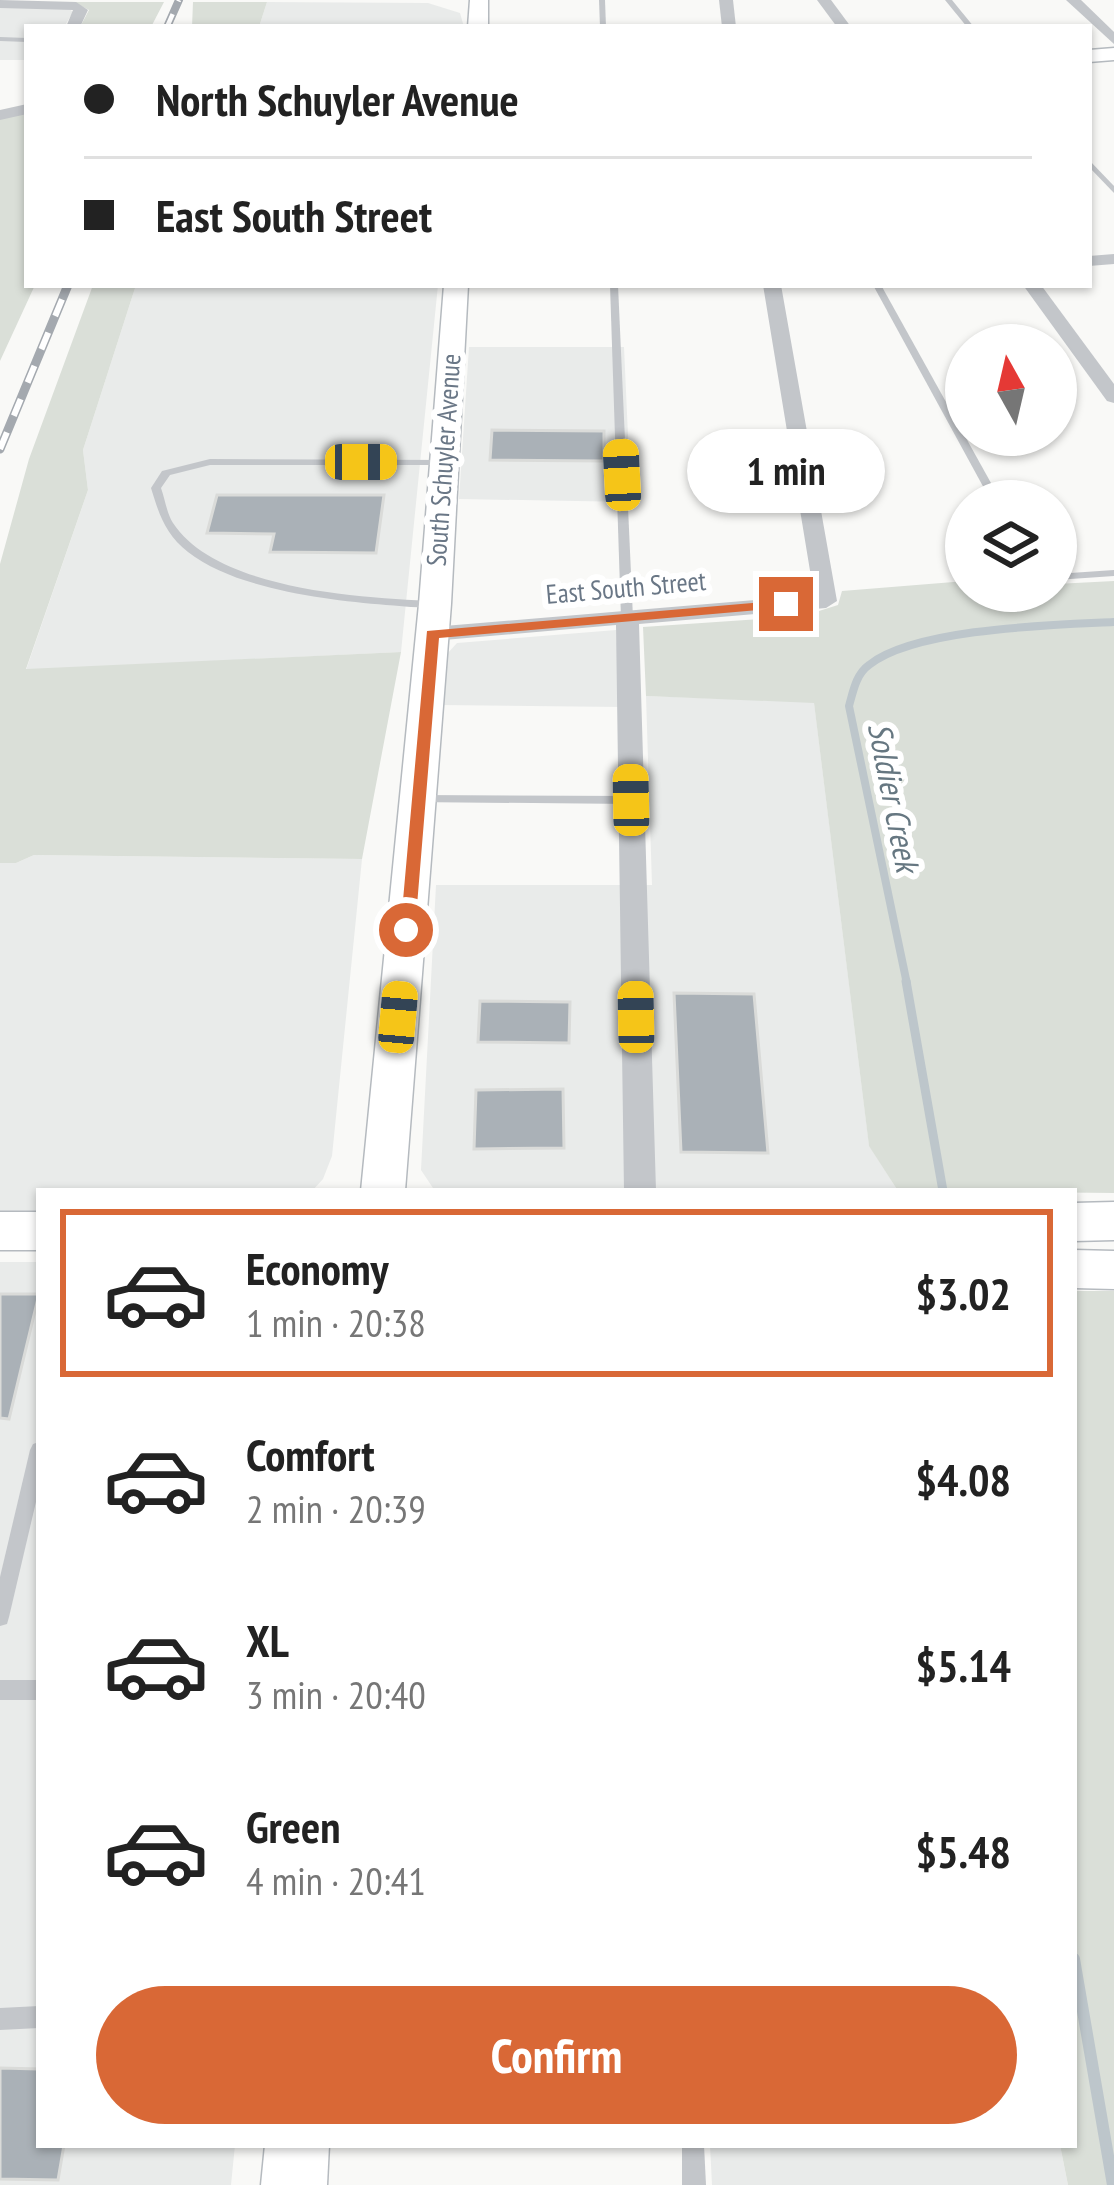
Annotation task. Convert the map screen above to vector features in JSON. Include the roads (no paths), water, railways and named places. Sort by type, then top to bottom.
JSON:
[{"type":"main road","name":"South Schuyler Avenue","points":[[383,1188],[433,619],[456,288]]},
{"type":"main road","points":[[1077,1222],[1114,1221]]},
{"type":"main road","points":[[0,1231],[36,1231]]},
{"type":"main road","points":[[1077,1270],[1114,1270]]},
{"type":"main road","points":[[294,2185],[297,2148]]},
{"type":"street","points":[[1073,0],[1114,40]]},
{"type":"street","points":[[0,4],[76,6],[81,10],[74,24]]},
{"type":"street","name":"East South Street","points":[[433,619],[627,618],[826,601],[773,288]]},
{"type":"street","points":[[1034,288],[1114,397]]},
{"type":"street","points":[[627,618],[640,1188]]},
{"type":"lane","points":[[947,0],[968,24]]},
{"type":"lane","points":[[1092,165],[1114,191]]},
{"type":"lane","points":[[614,288],[627,618]]},
{"type":"lane","points":[[879,288],[984,480]]},
{"type":"lane","points":[[433,619],[273,588],[199,551],[180,536],[164,514],[156,488],[166,472],[210,461],[444,462]]},
{"type":"lane","points":[[1077,576],[1114,573]]},
{"type":"lane","points":[[418,799],[631,800]]},
{"type":"lane","points":[[0,1617],[36,1463]]},
{"type":"lane","points":[[0,1690],[36,1690]]},
{"type":"lane","points":[[0,2019],[36,2017]]},
{"type":"lane","points":[[693,2148],[694,2185]]},
{"type":"waterway","name":"Soldier Creek","points":[[907,984],[849,706],[858,678],[869,665],[918,643],[986,631],[1114,622]]},
{"type":"waterway","name":"Soldier Creek","points":[[906,981],[942,1188]]},
{"type":"waterway","name":"Soldier Creek","points":[[1077,1976],[1113,2185]]},
{"type":"railway","points":[[168,24],[179,0]]},
{"type":"railway","points":[[0,449],[67,288]]}]
